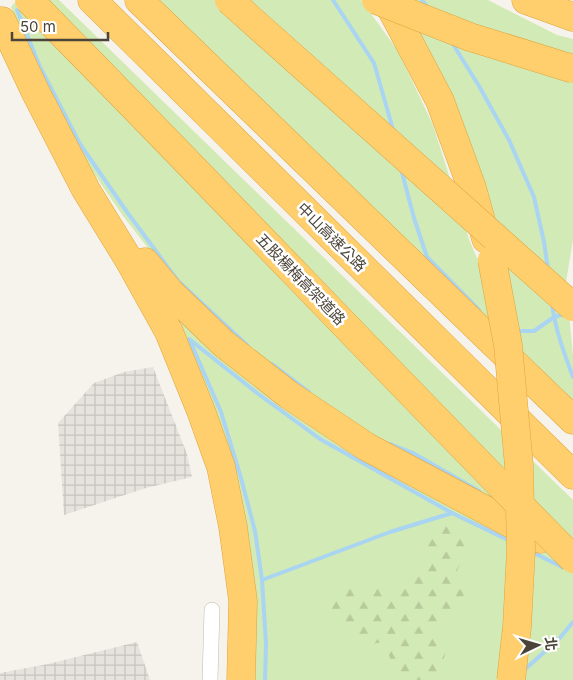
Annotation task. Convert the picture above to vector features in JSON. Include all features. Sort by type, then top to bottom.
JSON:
[{"type":"highway","name":"五股楊梅高架道路","points":[[29,0],[182,154],[463,447],[573,558]]},
{"type":"highway","name":"中山高速公路","points":[[92,0],[573,475]]},
{"type":"highway","points":[[139,0],[573,420]]},
{"type":"highway","points":[[229,0],[573,307]]},
{"type":"highway","points":[[376,0],[470,37],[573,69]]},
{"type":"highway","points":[[384,0],[392,10],[440,102],[472,188],[492,260],[508,345],[519,466],[522,550],[517,627],[511,680]]},
{"type":"highway","points":[[526,0],[573,17]]},
{"type":"highway","points":[[2,21],[35,91],[86,190],[129,260],[169,332],[201,410],[221,467],[233,527],[243,601],[241,680]]},
{"type":"highway","points":[[69,157],[121,232],[170,292],[224,344],[289,395],[367,447],[502,518],[573,558]]},
{"type":"street","points":[[210,680],[212,610]]},
{"type":"shaded area","points":[[153,367],[187,454],[192,477],[146,488],[64,515],[58,423],[94,383],[124,372]]},
{"type":"shaded area","points":[[137,642],[150,680],[0,680],[0,673],[48,664]]},
{"type":"green space","points":[[17,0],[59,0],[573,500],[573,550],[491,506],[285,383],[176,284],[123,216],[82,156],[44,85],[11,7]]},
{"type":"green space","points":[[151,0],[361,0],[398,51],[433,125],[470,242],[477,258],[501,258],[395,0],[488,0],[557,35],[573,39],[573,55],[562,52],[561,80],[573,82],[573,240],[566,282],[573,355],[573,403]]},
{"type":"green space","points":[[186,319],[483,519],[573,566],[573,680],[251,680],[248,582],[175,330]]},
{"type":"green space","points":[[451,521],[467,547],[457,571],[464,595],[448,617],[426,626],[429,635],[447,637],[445,655],[435,680],[407,680],[394,667],[383,642],[366,645],[335,622],[328,599],[340,586],[375,586],[388,595],[409,581],[413,565],[427,564],[426,527]]},
{"type":"waterway","points":[[333,0],[374,63],[394,133]]},
{"type":"waterway","points":[[422,0],[428,8]]},
{"type":"waterway","points":[[17,10],[40,67],[80,144],[178,281],[247,345]]},
{"type":"waterway","points":[[451,41],[509,140],[534,197],[548,269]]},
{"type":"waterway","points":[[401,169],[427,257],[479,310]]},
{"type":"waterway","points":[[552,303],[563,350],[573,377]]},
{"type":"waterway","points":[[516,331],[534,331],[554,317],[564,314]]},
{"type":"waterway","points":[[189,339],[257,393],[320,439],[452,513],[390,532],[262,580],[266,644],[265,680]]},
{"type":"waterway","points":[[190,341],[221,412],[241,478],[255,531],[262,580]]},
{"type":"waterway","points":[[272,364],[309,392]]},
{"type":"waterway","points":[[390,444],[413,453],[479,491]]},
{"type":"waterway","points":[[452,513],[510,541]]},
{"type":"waterway","points":[[530,551],[564,568]]},
{"type":"waterway","points":[[523,671],[559,639],[573,622]]}]
